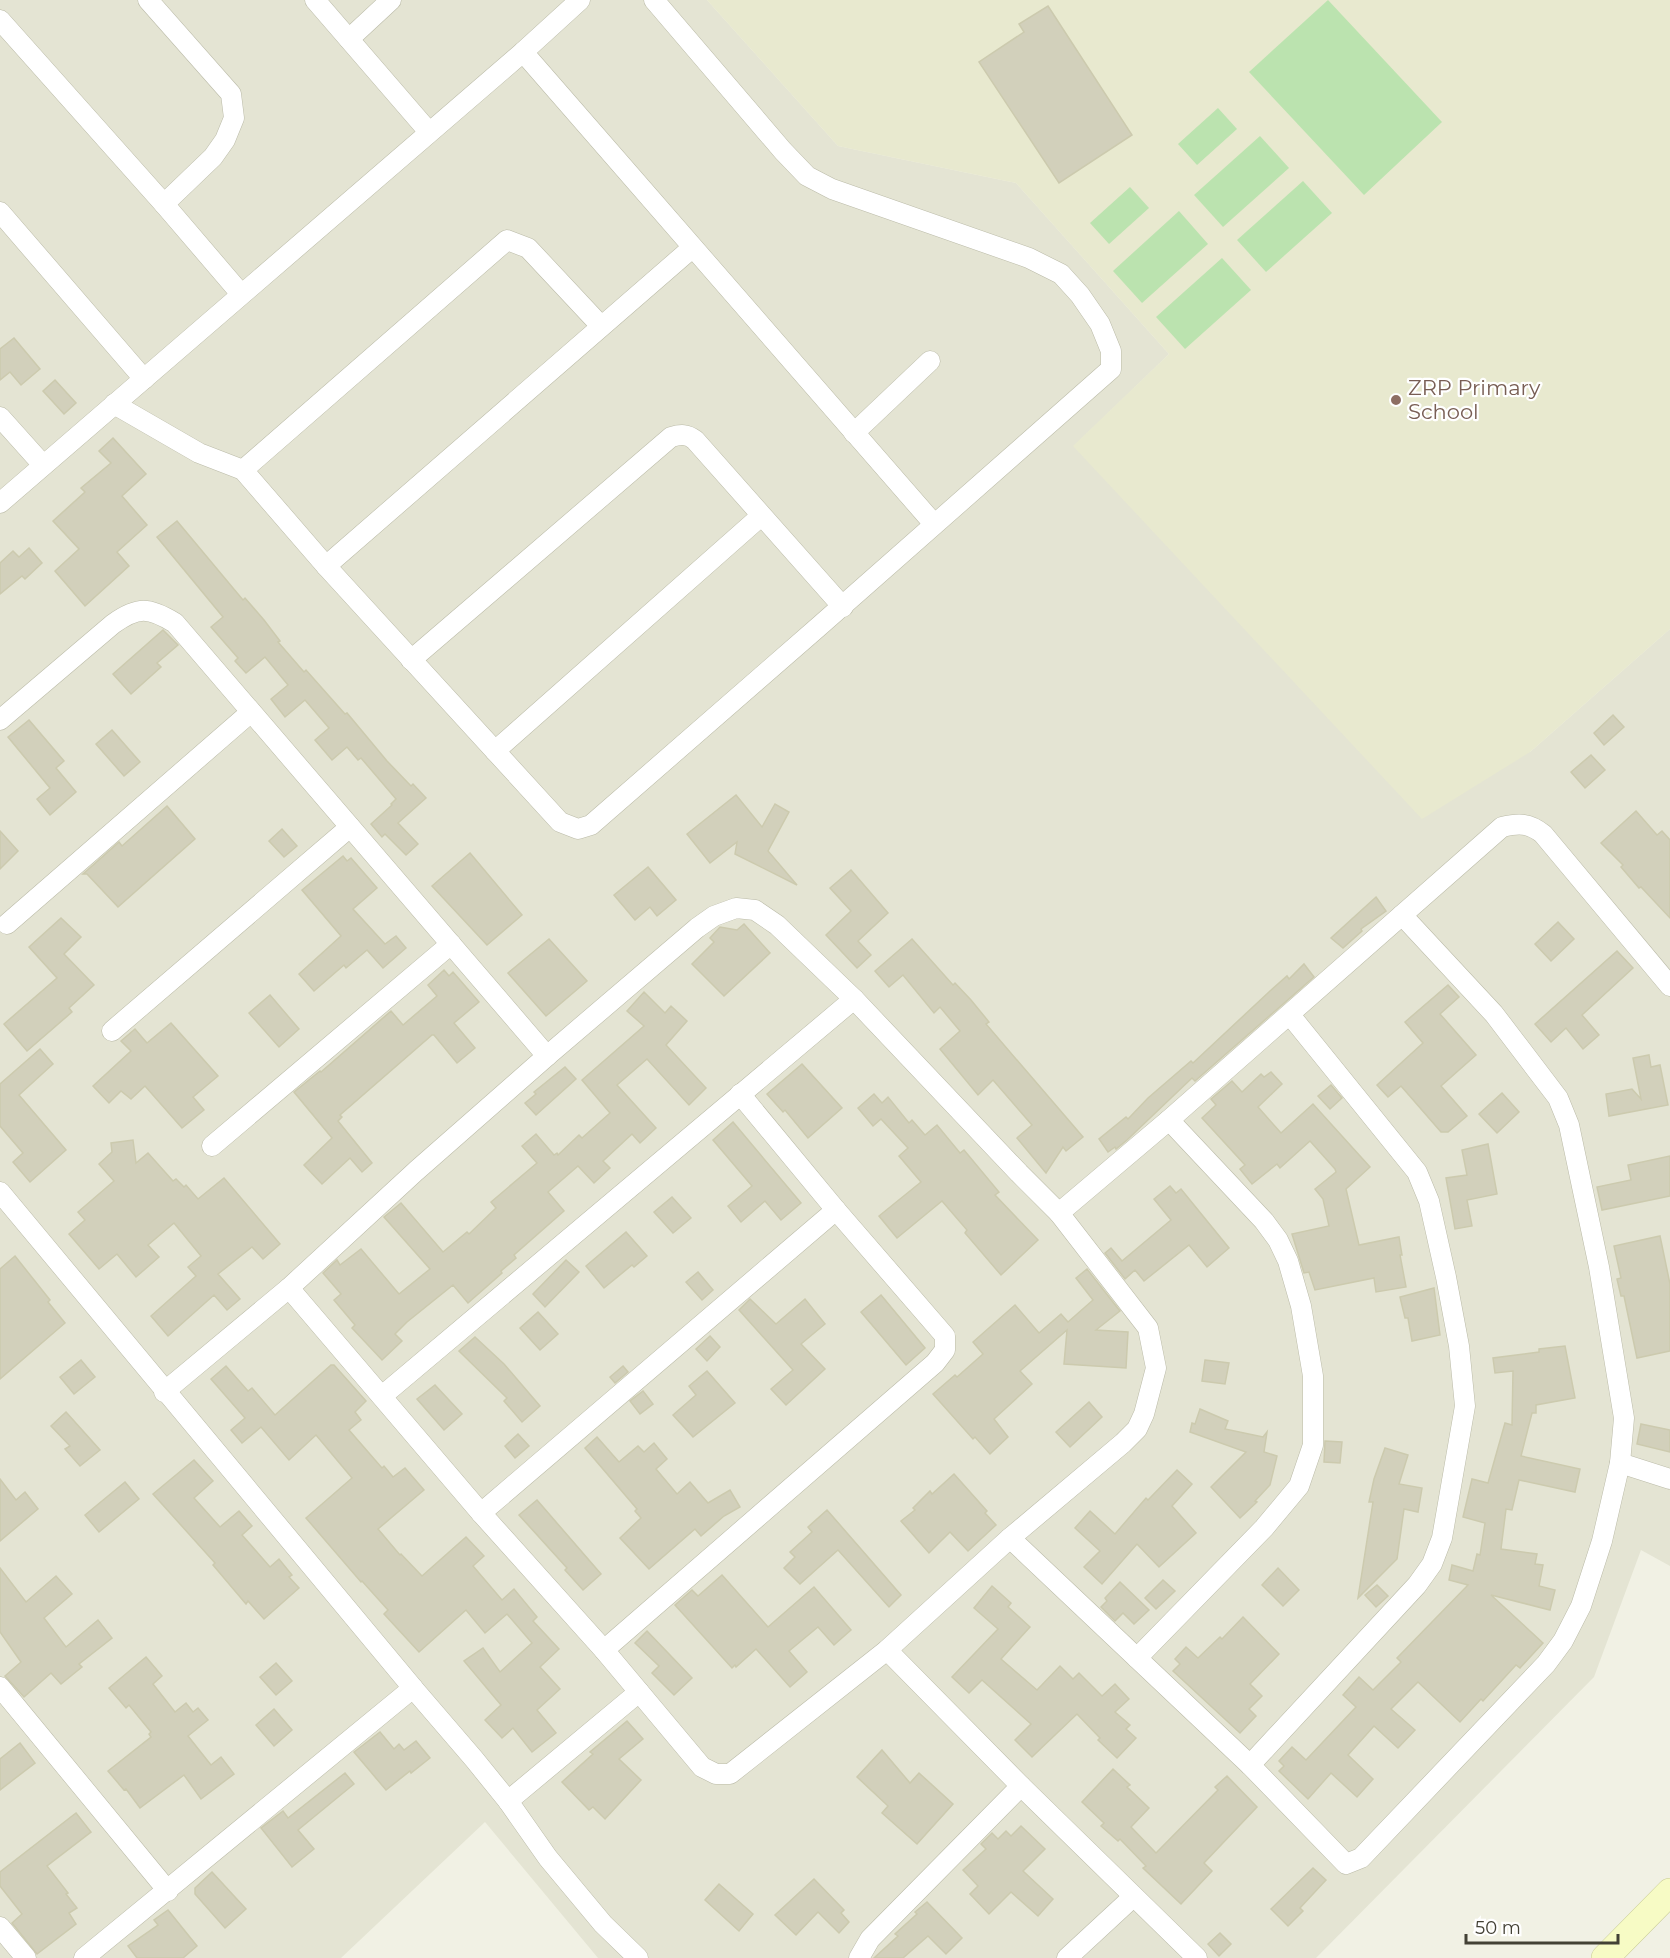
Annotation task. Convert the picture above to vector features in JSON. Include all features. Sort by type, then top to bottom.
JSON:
[{"type":"street","points":[[148,0],[231,94],[234,118],[225,140],[213,157],[164,204]]},
{"type":"street","points":[[315,0],[429,132]]},
{"type":"street","points":[[349,39],[391,0]]},
{"type":"street","points":[[0,503],[523,52],[580,0]]},
{"type":"street","points":[[114,404],[199,453],[243,470],[326,566],[560,822],[578,829],[591,825],[843,607],[1111,369],[1111,351],[1100,324],[1080,295],[1061,274],[1029,258],[832,189],[807,176],[654,0]]},
{"type":"street","points":[[0,20],[241,294]]},
{"type":"street","points":[[523,52],[934,524]]},
{"type":"street","points":[[0,212],[144,379]]},
{"type":"street","points":[[243,470],[507,240],[528,248],[601,326]]},
{"type":"street","points":[[326,566],[692,248]]},
{"type":"street","points":[[854,433],[930,361]]},
{"type":"street","points":[[0,417],[43,465]]},
{"type":"street","points":[[411,660],[671,437],[681,434],[695,440],[843,607]]},
{"type":"street","points":[[495,751],[761,516]]},
{"type":"street","points":[[0,720],[112,624],[131,612],[156,611],[175,623],[548,1056]]},
{"type":"street","points":[[8,924],[251,711]]},
{"type":"street","points":[[1059,1213],[1170,1120],[1502,827],[1518,824],[1532,826],[1543,834],[1670,986]]},
{"type":"street","points":[[112,1031],[350,827]]},
{"type":"street","points":[[164,1392],[290,1288],[416,1172],[697,928],[714,916],[736,908],[755,909],[777,925],[854,999],[1059,1213],[1148,1328],[1156,1368],[1144,1414],[1137,1429],[1123,1443],[1010,1538],[887,1650],[730,1774],[716,1774],[702,1767],[604,1650],[481,1513],[290,1288]]},
{"type":"street","points":[[1010,1538],[1250,1765],[1346,1864],[1361,1858],[1546,1664],[1563,1641],[1581,1606],[1598,1552],[1620,1463],[1624,1418],[1599,1267],[1569,1125],[1558,1098],[1494,1014],[1402,915]]},
{"type":"street","points":[[212,1146],[451,944]]},
{"type":"street","points":[[382,1396],[854,999]]},
{"type":"street","points":[[1250,1765],[1417,1585],[1432,1564],[1442,1538],[1465,1406],[1459,1346],[1446,1277],[1429,1201],[1418,1172],[1290,1015]]},
{"type":"street","points":[[604,1650],[935,1363],[945,1350],[945,1336],[740,1094]]},
{"type":"street","points":[[1137,1658],[1264,1528],[1299,1486],[1313,1445],[1312,1376],[1300,1306],[1288,1261],[1278,1240],[1264,1221],[1170,1120]]},
{"type":"street","points":[[0,1192],[164,1392],[508,1801],[561,1874],[603,1924],[638,1958]]},
{"type":"street","points":[[481,1513],[836,1210]]},
{"type":"street","points":[[1620,1463],[1670,1479]]},
{"type":"street","points":[[887,1650],[1021,1786],[1197,1958]]},
{"type":"street","points":[[0,1687],[168,1891]]},
{"type":"street","points":[[84,1958],[413,1688]]},
{"type":"street","points":[[508,1801],[639,1692]]},
{"type":"street","points":[[859,1958],[870,1939],[1021,1786]]},
{"type":"street","points":[[1605,1958],[1670,1892]]},
{"type":"street","points":[[1067,1958],[1133,1897]]},
{"type":"street","points":[[0,1927],[26,1958]]},
{"type":"shaded area","points":[[0,0],[707,0],[838,146],[1016,183],[1169,354],[1074,446],[1530,752],[1670,629],[1670,1566],[1641,1550],[1594,1677],[1316,1958],[598,1958],[485,1822],[341,1958],[0,1958]]},
{"type":"shaded area","name":"ZRP Primary School","points":[[707,0],[1670,0],[1670,629],[1530,752],[1422,819],[1073,446],[1169,354],[1016,183],[838,146]]},
{"type":"green space","points":[[1328,0],[1442,122],[1364,195],[1249,72]]},
{"type":"green space","points":[[1218,108],[1237,129],[1197,165],[1178,144]]},
{"type":"green space","points":[[1260,136],[1289,168],[1223,227],[1194,195]]},
{"type":"green space","points":[[1303,181],[1332,213],[1266,272],[1237,240]]},
{"type":"green space","points":[[1130,187],[1149,208],[1109,244],[1090,223]]},
{"type":"green space","points":[[1179,211],[1208,244],[1142,303],[1113,271]]},
{"type":"green space","points":[[1222,258],[1251,290],[1185,349],[1156,317]]},
{"type":"building","points":[[1048,6],[1132,135],[1059,183],[979,62],[1024,32],[1019,24]]},
{"type":"building","points":[[14,338],[40,369],[21,385],[10,372],[0,380],[0,349]]},
{"type":"building","points":[[55,380],[76,403],[64,414],[43,391]]},
{"type":"building","points":[[113,438],[146,474],[122,496],[147,525],[117,552],[129,566],[85,606],[55,571],[79,549],[53,521],[85,492],[81,488],[111,463],[99,451]]},
{"type":"building","points":[[177,521],[243,600],[245,598],[264,620],[280,641],[278,642],[304,672],[306,670],[345,714],[347,713],[387,761],[426,798],[398,823],[418,844],[406,855],[385,834],[382,837],[371,824],[396,799],[361,758],[358,760],[347,747],[332,760],[315,740],[329,728],[305,700],[285,717],[271,699],[288,685],[265,657],[246,673],[235,661],[238,658],[211,627],[223,617],[157,537]]},
{"type":"building","points":[[29,548],[42,563],[25,579],[22,576],[0,594],[0,563],[13,551],[19,557]]},
{"type":"building","points":[[163,630],[178,645],[157,663],[161,667],[131,694],[113,674]]},
{"type":"building","points":[[1613,715],[1624,727],[1604,745],[1594,733]]},
{"type":"building","points":[[29,720],[64,761],[56,768],[76,792],[50,815],[37,799],[50,788],[8,737]]},
{"type":"building","points":[[112,730],[140,762],[124,776],[96,744]]},
{"type":"building","points":[[1591,755],[1605,770],[1585,788],[1571,772]]},
{"type":"building","points":[[736,795],[762,827],[775,804],[789,812],[768,851],[797,885],[735,854],[737,842],[710,863],[687,834]]},
{"type":"building","points":[[167,806],[195,839],[118,907],[87,874],[83,874],[119,842],[122,846]]},
{"type":"building","points":[[1636,811],[1657,835],[1662,831],[1670,840],[1670,918],[1641,887],[1639,888],[1621,867],[1623,865],[1601,843]]},
{"type":"building","points":[[282,829],[297,846],[284,857],[269,841]]},
{"type":"building","points":[[0,831],[18,851],[0,869]]},
{"type":"building","points":[[470,853],[522,915],[487,945],[432,886]]},
{"type":"building","points":[[343,856],[347,861],[351,858],[377,888],[353,909],[385,944],[396,936],[406,948],[383,968],[367,950],[346,968],[344,965],[314,991],[299,974],[341,936],[302,890]]},
{"type":"building","points":[[648,867],[676,900],[657,916],[650,907],[635,920],[614,895]]},
{"type":"building","points":[[851,870],[888,913],[858,941],[871,955],[857,968],[826,935],[851,911],[830,888]]},
{"type":"building","points":[[1376,897],[1386,911],[1361,929],[1362,931],[1343,948],[1331,938]]},
{"type":"building","points":[[61,918],[81,937],[64,954],[94,985],[69,1008],[72,1012],[27,1051],[4,1024],[57,978],[29,947]]},
{"type":"building","points":[[1558,922],[1574,939],[1551,961],[1535,944]]},
{"type":"building","points":[[744,924],[770,953],[724,996],[692,964],[714,942],[710,938],[720,927],[737,930]]},
{"type":"building","points":[[549,939],[587,981],[546,1016],[508,973]]},
{"type":"building","points":[[912,939],[953,985],[955,983],[971,1000],[989,1022],[986,1024],[1083,1137],[1066,1151],[1063,1147],[1046,1173],[1017,1138],[1032,1125],[993,1080],[978,1095],[940,1049],[960,1031],[940,1007],[934,1013],[903,975],[889,987],[875,971]]},
{"type":"building","points":[[1617,951],[1633,968],[1582,1015],[1599,1035],[1583,1049],[1566,1028],[1551,1042],[1535,1024]]},
{"type":"building","points":[[1304,964],[1314,977],[1195,1081],[1192,1078],[1127,1140],[1108,1152],[1099,1139],[1126,1117],[1128,1119],[1148,1098],[1191,1061],[1193,1063],[1270,991],[1287,976],[1289,979]]},
{"type":"building","points":[[444,970],[449,976],[453,972],[479,1002],[454,1023],[475,1048],[457,1063],[432,1035],[340,1115],[342,1117],[338,1121],[372,1163],[362,1172],[350,1158],[322,1184],[304,1165],[332,1138],[294,1092],[321,1072],[391,1011],[403,1025],[437,996],[428,985]]},
{"type":"building","points":[[1448,985],[1459,997],[1440,1014],[1476,1055],[1441,1086],[1467,1116],[1448,1132],[1441,1132],[1401,1086],[1388,1097],[1377,1085],[1423,1043],[1405,1022]]},
{"type":"building","points":[[644,992],[665,1013],[671,1006],[687,1021],[666,1045],[706,1088],[689,1105],[647,1059],[617,1085],[656,1128],[640,1143],[632,1134],[603,1161],[610,1168],[594,1183],[578,1166],[548,1192],[564,1211],[514,1255],[516,1258],[501,1271],[502,1273],[468,1303],[453,1285],[395,1334],[402,1341],[382,1360],[352,1328],[355,1325],[334,1300],[341,1294],[323,1273],[337,1260],[340,1265],[361,1249],[399,1294],[430,1269],[384,1217],[401,1203],[443,1252],[467,1232],[469,1234],[496,1208],[491,1202],[537,1163],[522,1146],[536,1134],[554,1155],[557,1153],[558,1155],[579,1135],[582,1138],[610,1113],[582,1080],[644,1026],[627,1011]]},
{"type":"building","points":[[270,995],[299,1029],[279,1047],[249,1013]]},
{"type":"building","points":[[171,1023],[218,1076],[193,1097],[204,1110],[182,1128],[145,1086],[131,1099],[121,1091],[109,1103],[93,1086],[131,1051],[121,1041],[135,1029],[147,1043]]},
{"type":"building","points":[[40,1049],[53,1064],[19,1095],[66,1150],[30,1182],[13,1162],[23,1153],[0,1126],[0,1084]]},
{"type":"building","points":[[1649,1055],[1651,1067],[1660,1065],[1668,1105],[1609,1116],[1606,1094],[1632,1089],[1641,1099],[1633,1058]]},
{"type":"building","points":[[802,1064],[842,1108],[808,1138],[785,1110],[783,1112],[767,1094]]},
{"type":"building","points":[[565,1067],[576,1079],[536,1115],[525,1103],[536,1094],[534,1092]]},
{"type":"building","points":[[1271,1072],[1282,1084],[1258,1107],[1281,1133],[1313,1104],[1370,1167],[1346,1189],[1359,1245],[1399,1237],[1406,1287],[1376,1292],[1374,1278],[1315,1290],[1309,1272],[1304,1273],[1292,1234],[1329,1226],[1323,1199],[1315,1189],[1336,1172],[1335,1169],[1310,1141],[1280,1168],[1277,1164],[1252,1184],[1240,1169],[1245,1165],[1202,1118],[1216,1105],[1211,1099],[1232,1081],[1242,1092],[1261,1074],[1264,1077]]},
{"type":"building","points":[[1331,1085],[1342,1098],[1330,1109],[1318,1096]]},
{"type":"building","points":[[1502,1093],[1519,1112],[1497,1133],[1479,1114]]},
{"type":"building","points":[[874,1094],[882,1103],[888,1097],[909,1123],[912,1120],[925,1135],[937,1125],[960,1153],[964,1150],[999,1192],[995,1195],[1038,1240],[1001,1275],[965,1233],[967,1230],[942,1201],[897,1238],[879,1216],[921,1182],[899,1156],[908,1148],[881,1119],[873,1126],[858,1108]]},
{"type":"building","points":[[733,1122],[801,1203],[781,1220],[765,1201],[741,1222],[728,1206],[752,1186],[713,1140]]},
{"type":"building","points":[[133,1140],[136,1163],[148,1153],[173,1181],[176,1179],[184,1187],[186,1185],[198,1199],[224,1178],[280,1244],[263,1259],[252,1247],[218,1274],[240,1299],[227,1310],[214,1295],[168,1336],[151,1316],[196,1276],[188,1267],[201,1256],[174,1223],[148,1245],[159,1257],[136,1277],[117,1254],[99,1269],[69,1234],[85,1220],[78,1212],[114,1181],[99,1164],[112,1152],[111,1143]]},
{"type":"building","points":[[1488,1144],[1497,1194],[1467,1200],[1472,1226],[1455,1229],[1446,1178],[1467,1175],[1462,1150]]},
{"type":"building","points":[[1670,1156],[1670,1196],[1602,1210],[1597,1187],[1631,1180],[1628,1165]]},
{"type":"building","points":[[1170,1186],[1176,1193],[1181,1189],[1229,1248],[1207,1267],[1189,1245],[1144,1281],[1135,1270],[1125,1279],[1105,1253],[1111,1248],[1122,1261],[1171,1220],[1154,1199]]},
{"type":"building","points":[[672,1197],[691,1218],[673,1233],[654,1212]]},
{"type":"building","points":[[626,1232],[647,1256],[604,1288],[586,1266]]},
{"type":"building","points":[[1660,1236],[1670,1284],[1670,1351],[1637,1358],[1624,1296],[1621,1296],[1617,1279],[1621,1278],[1614,1246]]},
{"type":"building","points":[[15,1256],[65,1323],[0,1379],[0,1269]]},
{"type":"building","points":[[566,1260],[579,1272],[545,1307],[533,1294]]},
{"type":"building","points":[[1087,1269],[1120,1311],[1096,1330],[1128,1332],[1126,1368],[1064,1364],[1067,1330],[1020,1371],[1032,1384],[994,1419],[1008,1437],[990,1454],[975,1437],[973,1439],[933,1394],[983,1354],[973,1342],[1015,1305],[1039,1333],[1061,1314],[1068,1322],[1093,1300],[1076,1278]]},
{"type":"building","points":[[698,1272],[713,1290],[702,1300],[686,1282]]},
{"type":"building","points":[[1434,1288],[1440,1335],[1412,1341],[1408,1318],[1405,1318],[1400,1297]]},
{"type":"building","points":[[881,1295],[925,1348],[906,1365],[861,1312]]},
{"type":"building","points":[[750,1299],[776,1324],[805,1299],[825,1324],[801,1344],[825,1369],[786,1405],[771,1389],[793,1370],[739,1310]]},
{"type":"building","points":[[538,1312],[558,1334],[540,1350],[520,1328]]},
{"type":"building","points":[[710,1336],[720,1347],[707,1361],[696,1349]]},
{"type":"building","points":[[475,1337],[504,1364],[540,1406],[522,1422],[504,1401],[507,1398],[459,1351]]},
{"type":"building","points":[[1565,1346],[1575,1398],[1536,1405],[1536,1413],[1532,1413],[1521,1456],[1580,1469],[1575,1492],[1519,1480],[1512,1510],[1506,1509],[1501,1549],[1537,1554],[1535,1564],[1543,1565],[1539,1586],[1555,1590],[1550,1610],[1491,1595],[1543,1643],[1520,1668],[1516,1665],[1460,1722],[1418,1682],[1391,1709],[1415,1730],[1398,1748],[1374,1726],[1348,1755],[1373,1779],[1357,1797],[1331,1773],[1308,1799],[1279,1771],[1284,1766],[1279,1761],[1292,1747],[1306,1760],[1356,1707],[1343,1695],[1359,1677],[1373,1690],[1401,1662],[1397,1658],[1468,1585],[1449,1580],[1452,1565],[1473,1571],[1477,1554],[1480,1555],[1485,1523],[1463,1517],[1472,1479],[1488,1483],[1505,1423],[1512,1425],[1513,1371],[1495,1373],[1493,1358]]},
{"type":"building","points":[[81,1360],[95,1377],[74,1394],[60,1377]]},
{"type":"building","points":[[1205,1360],[1229,1363],[1225,1384],[1202,1381]]},
{"type":"building","points":[[331,1365],[334,1365],[366,1401],[355,1412],[361,1420],[349,1430],[382,1468],[384,1466],[393,1477],[405,1468],[424,1490],[378,1529],[422,1576],[466,1537],[484,1556],[473,1566],[502,1600],[514,1589],[537,1617],[533,1621],[559,1649],[540,1667],[560,1689],[537,1710],[556,1733],[532,1752],[513,1728],[502,1738],[485,1720],[501,1705],[464,1661],[483,1648],[500,1672],[532,1643],[507,1614],[485,1633],[466,1610],[419,1652],[384,1614],[388,1610],[306,1518],[352,1478],[316,1435],[289,1460],[261,1427],[242,1443],[231,1430],[245,1418],[211,1379],[226,1366],[248,1391],[252,1388],[275,1415]]},
{"type":"building","points":[[623,1366],[628,1372],[615,1383],[610,1377]]},
{"type":"building","points":[[707,1371],[735,1403],[693,1437],[673,1415],[696,1395],[689,1386]]},
{"type":"building","points":[[435,1385],[462,1414],[444,1430],[417,1399]]},
{"type":"building","points":[[643,1391],[653,1404],[640,1414],[630,1401]]},
{"type":"building","points":[[1089,1402],[1102,1417],[1070,1447],[1056,1432]]},
{"type":"building","points":[[1200,1409],[1228,1421],[1225,1429],[1263,1437],[1267,1432],[1264,1452],[1277,1456],[1270,1485],[1255,1501],[1257,1502],[1240,1518],[1211,1487],[1246,1452],[1190,1432]]},
{"type":"building","points":[[66,1412],[100,1450],[80,1466],[65,1449],[70,1446],[51,1426]]},
{"type":"building","points":[[1641,1424],[1670,1430],[1670,1452],[1637,1444]]},
{"type":"building","points":[[518,1434],[529,1446],[515,1458],[505,1446]]},
{"type":"building","points":[[597,1437],[619,1462],[638,1446],[644,1452],[654,1443],[667,1459],[656,1469],[677,1494],[690,1482],[708,1503],[730,1490],[740,1507],[724,1516],[701,1536],[695,1529],[649,1569],[620,1538],[641,1518],[635,1511],[637,1509],[585,1448]]},
{"type":"building","points":[[1325,1441],[1342,1442],[1340,1463],[1324,1462]]},
{"type":"building","points":[[1385,1448],[1408,1455],[1399,1484],[1422,1488],[1418,1512],[1404,1509],[1397,1559],[1358,1598],[1373,1502],[1369,1502]]},
{"type":"building","points":[[194,1460],[213,1481],[194,1498],[220,1527],[239,1511],[252,1526],[242,1535],[270,1567],[279,1559],[292,1575],[289,1577],[299,1588],[264,1619],[248,1601],[246,1604],[213,1565],[215,1563],[153,1494]]},
{"type":"building","points":[[1177,1470],[1192,1484],[1172,1506],[1196,1533],[1159,1567],[1137,1544],[1102,1584],[1084,1567],[1100,1551],[1075,1528],[1090,1511],[1115,1534],[1146,1498],[1148,1500]]},
{"type":"building","points":[[954,1474],[987,1511],[985,1513],[996,1525],[968,1551],[950,1532],[929,1553],[901,1521],[915,1510],[913,1508],[930,1491],[932,1494]]},
{"type":"building","points":[[0,1479],[16,1500],[25,1492],[38,1509],[0,1541]]},
{"type":"building","points":[[125,1482],[139,1499],[99,1532],[85,1515]]},
{"type":"building","points":[[537,1500],[601,1574],[583,1590],[565,1570],[567,1568],[519,1515]]},
{"type":"building","points":[[827,1510],[901,1595],[889,1607],[838,1550],[800,1584],[784,1568],[795,1557],[790,1552],[812,1532],[808,1527]]},
{"type":"building","points":[[0,1568],[26,1602],[56,1576],[72,1594],[44,1618],[66,1647],[98,1620],[112,1638],[79,1664],[82,1667],[61,1684],[51,1673],[24,1697],[5,1676],[21,1662],[0,1632]]},
{"type":"building","points":[[1278,1568],[1299,1590],[1283,1606],[1262,1585]]},
{"type":"building","points":[[722,1575],[768,1627],[814,1587],[851,1630],[834,1645],[818,1627],[789,1651],[807,1672],[790,1687],[756,1649],[732,1668],[675,1605],[692,1590],[698,1596]]},
{"type":"building","points":[[1163,1580],[1175,1591],[1156,1609],[1145,1598]]},
{"type":"building","points":[[1120,1582],[1149,1610],[1134,1624],[1123,1613],[1115,1621],[1101,1607],[1107,1601],[1105,1598]]},
{"type":"building","points":[[1377,1585],[1388,1596],[1376,1607],[1365,1595]]},
{"type":"building","points":[[992,1586],[1011,1603],[1008,1607],[1030,1627],[1001,1659],[1037,1690],[1060,1666],[1073,1679],[1079,1673],[1102,1696],[1115,1684],[1129,1699],[1115,1712],[1130,1725],[1126,1729],[1136,1738],[1117,1758],[1098,1740],[1100,1738],[1077,1714],[1032,1757],[1015,1740],[1031,1724],[982,1680],[969,1693],[952,1677],[998,1629],[974,1608]]},
{"type":"building","points":[[1243,1617],[1279,1654],[1250,1684],[1262,1696],[1249,1709],[1256,1716],[1240,1733],[1173,1671],[1180,1664],[1175,1659],[1186,1647],[1198,1658],[1220,1637],[1222,1639]]},
{"type":"building","points":[[647,1631],[692,1678],[674,1695],[652,1673],[659,1666],[635,1643]]},
{"type":"building","points":[[146,1657],[162,1676],[153,1684],[175,1712],[186,1703],[193,1712],[198,1708],[208,1720],[188,1736],[211,1765],[221,1757],[234,1774],[201,1799],[184,1775],[140,1808],[126,1789],[124,1790],[108,1771],[151,1737],[149,1734],[151,1732],[129,1705],[126,1708],[109,1688]]},
{"type":"building","points":[[276,1663],[292,1681],[276,1695],[260,1677]]},
{"type":"building","points":[[274,1709],[292,1730],[274,1746],[256,1725]]},
{"type":"building","points":[[627,1721],[643,1739],[619,1759],[641,1780],[605,1819],[593,1807],[589,1810],[562,1782],[593,1754],[590,1752]]},
{"type":"building","points":[[380,1732],[394,1749],[399,1744],[404,1750],[416,1741],[430,1758],[386,1790],[354,1752]]},
{"type":"building","points":[[20,1743],[35,1763],[0,1790],[0,1759]]},
{"type":"building","points":[[882,1750],[910,1783],[919,1773],[953,1804],[917,1844],[882,1813],[888,1806],[857,1777]]},
{"type":"building","points":[[1113,1769],[1130,1785],[1127,1787],[1149,1808],[1131,1827],[1156,1853],[1218,1790],[1215,1787],[1227,1776],[1257,1807],[1204,1863],[1212,1871],[1181,1904],[1143,1868],[1146,1866],[1120,1839],[1118,1841],[1101,1826],[1104,1823],[1082,1802]]},
{"type":"building","points":[[345,1773],[354,1784],[298,1830],[314,1849],[292,1867],[261,1828],[283,1811],[288,1818]]},
{"type":"building","points":[[76,1813],[91,1832],[47,1866],[77,1908],[69,1913],[76,1924],[37,1954],[12,1923],[22,1914],[0,1886],[0,1872]]},
{"type":"building","points":[[1021,1826],[1045,1849],[1023,1871],[1053,1899],[1038,1916],[1011,1892],[989,1914],[970,1894],[978,1886],[963,1870],[986,1849],[981,1844],[992,1833],[998,1839],[1006,1831],[1011,1836]]},
{"type":"building","points":[[1313,1868],[1326,1880],[1300,1908],[1303,1911],[1288,1926],[1271,1909]]},
{"type":"building","points":[[212,1872],[246,1909],[225,1928],[195,1894],[195,1888]]},
{"type":"building","points":[[814,1879],[844,1910],[841,1913],[849,1922],[839,1933],[818,1912],[796,1935],[775,1915]]},
{"type":"building","points":[[719,1884],[753,1914],[739,1931],[705,1900]]},
{"type":"building","points":[[927,1902],[962,1938],[946,1954],[928,1936],[903,1958],[874,1958],[898,1936],[895,1934]]},
{"type":"building","points":[[168,1910],[197,1946],[183,1958],[137,1958],[128,1946],[158,1925],[154,1920]]},
{"type":"building","points":[[1220,1933],[1231,1944],[1219,1956],[1208,1944]]},
{"type":"place","name":"ZRP Primary School","points":[[1396,400]]}]
